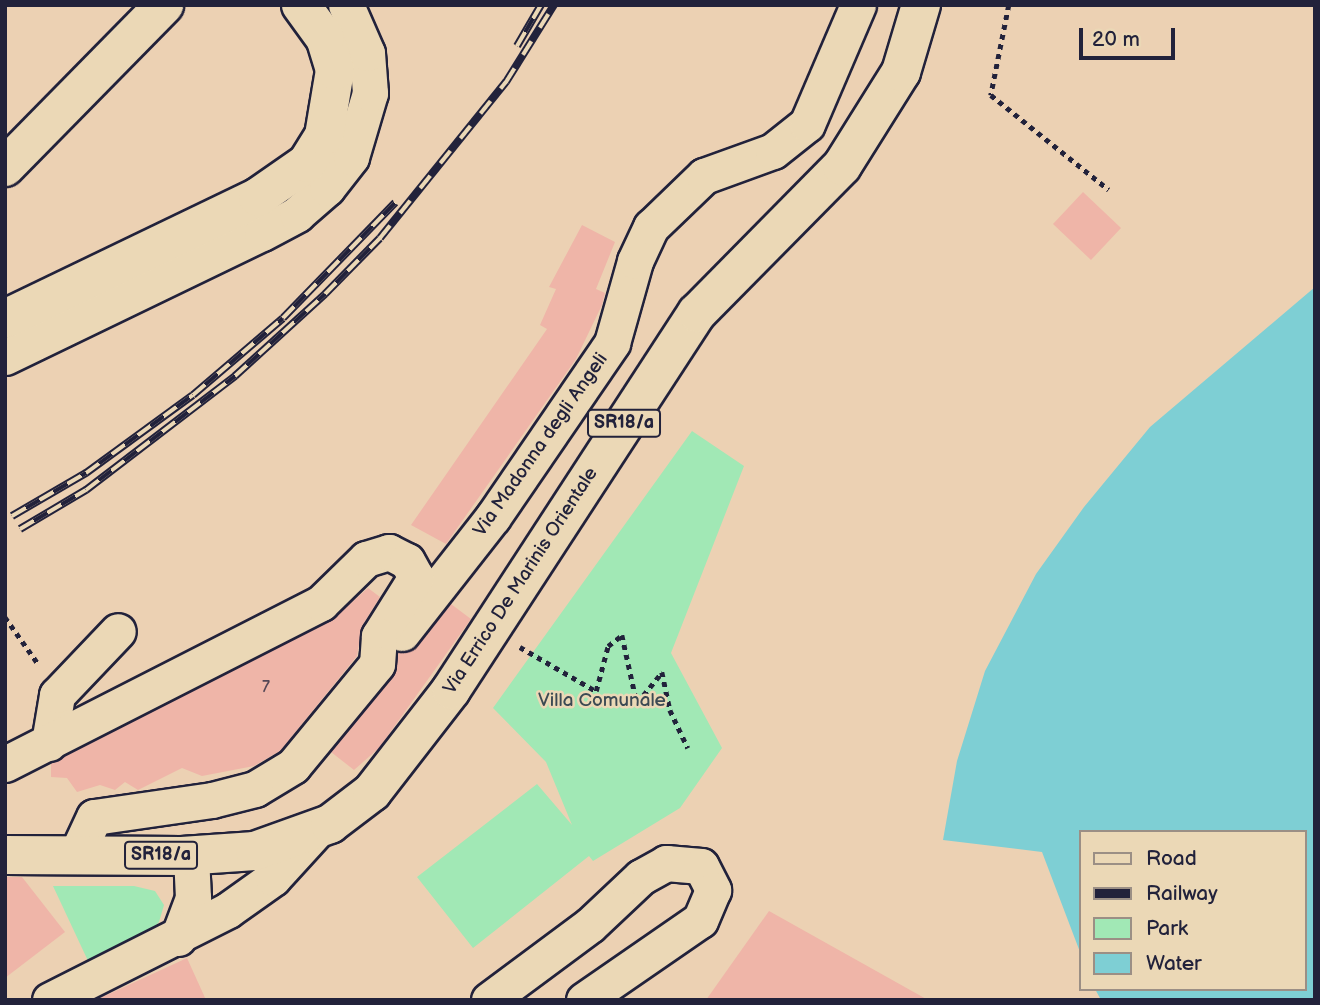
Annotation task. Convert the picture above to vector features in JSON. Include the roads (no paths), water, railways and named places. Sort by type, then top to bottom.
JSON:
[{"type":"main road","points":[[5,167],[36,141],[164,5]]},
{"type":"main road","points":[[5,319],[258,197],[307,163],[324,136],[335,70],[325,38],[301,5]]},
{"type":"main road","name":"Via Errico De Marinis Orientale","points":[[314,833],[356,806],[398,762],[697,313],[842,166],[869,127],[901,72],[921,5]]},
{"type":"main road","points":[[5,187],[36,141]]},
{"type":"main road","name":"SR18/a","points":[[5,855],[78,852],[191,856],[256,851],[314,833]]},
{"type":"street","points":[[5,357],[262,233],[297,214],[327,188],[351,157],[370,93],[367,53],[346,5]]},
{"type":"street","name":"Via Madonna degli Angeli","points":[[78,852],[94,817],[212,800],[255,789],[293,766],[456,567],[585,386],[612,343],[635,261],[651,227],[704,176],[773,151],[807,124],[858,5]]},
{"type":"street","name":"Via Madonna degli Angeli","points":[[5,764],[321,603],[366,559],[389,552],[407,561],[416,577],[379,636],[376,664]]},
{"type":"street","points":[[48,743],[57,695],[118,631]]},
{"type":"street","points":[[50,1000],[178,938],[260,888],[314,833]]},
{"type":"street","points":[[178,938],[193,898],[191,856]]},
{"type":"street","points":[[489,1000],[590,925],[641,877],[666,863],[701,866],[713,890],[700,920],[584,1000]]},
{"type":"water","points":[[1315,287],[1315,1000],[1101,1000],[1096,991],[1306,991],[1306,830],[1078,830],[1078,947],[1042,852],[943,840],[957,761],[985,671],[1036,574],[1084,507],[1150,427]]},
{"type":"railway","points":[[517,46],[541,5]]},
{"type":"railway","points":[[20,529],[86,490],[235,376],[325,294],[380,238],[506,82],[554,5]]},
{"type":"railway","points":[[12,516],[86,473],[193,395],[283,318],[395,203]]},
{"type":"park label","name":"Villa Comunale","points":[[602,701]]}]
